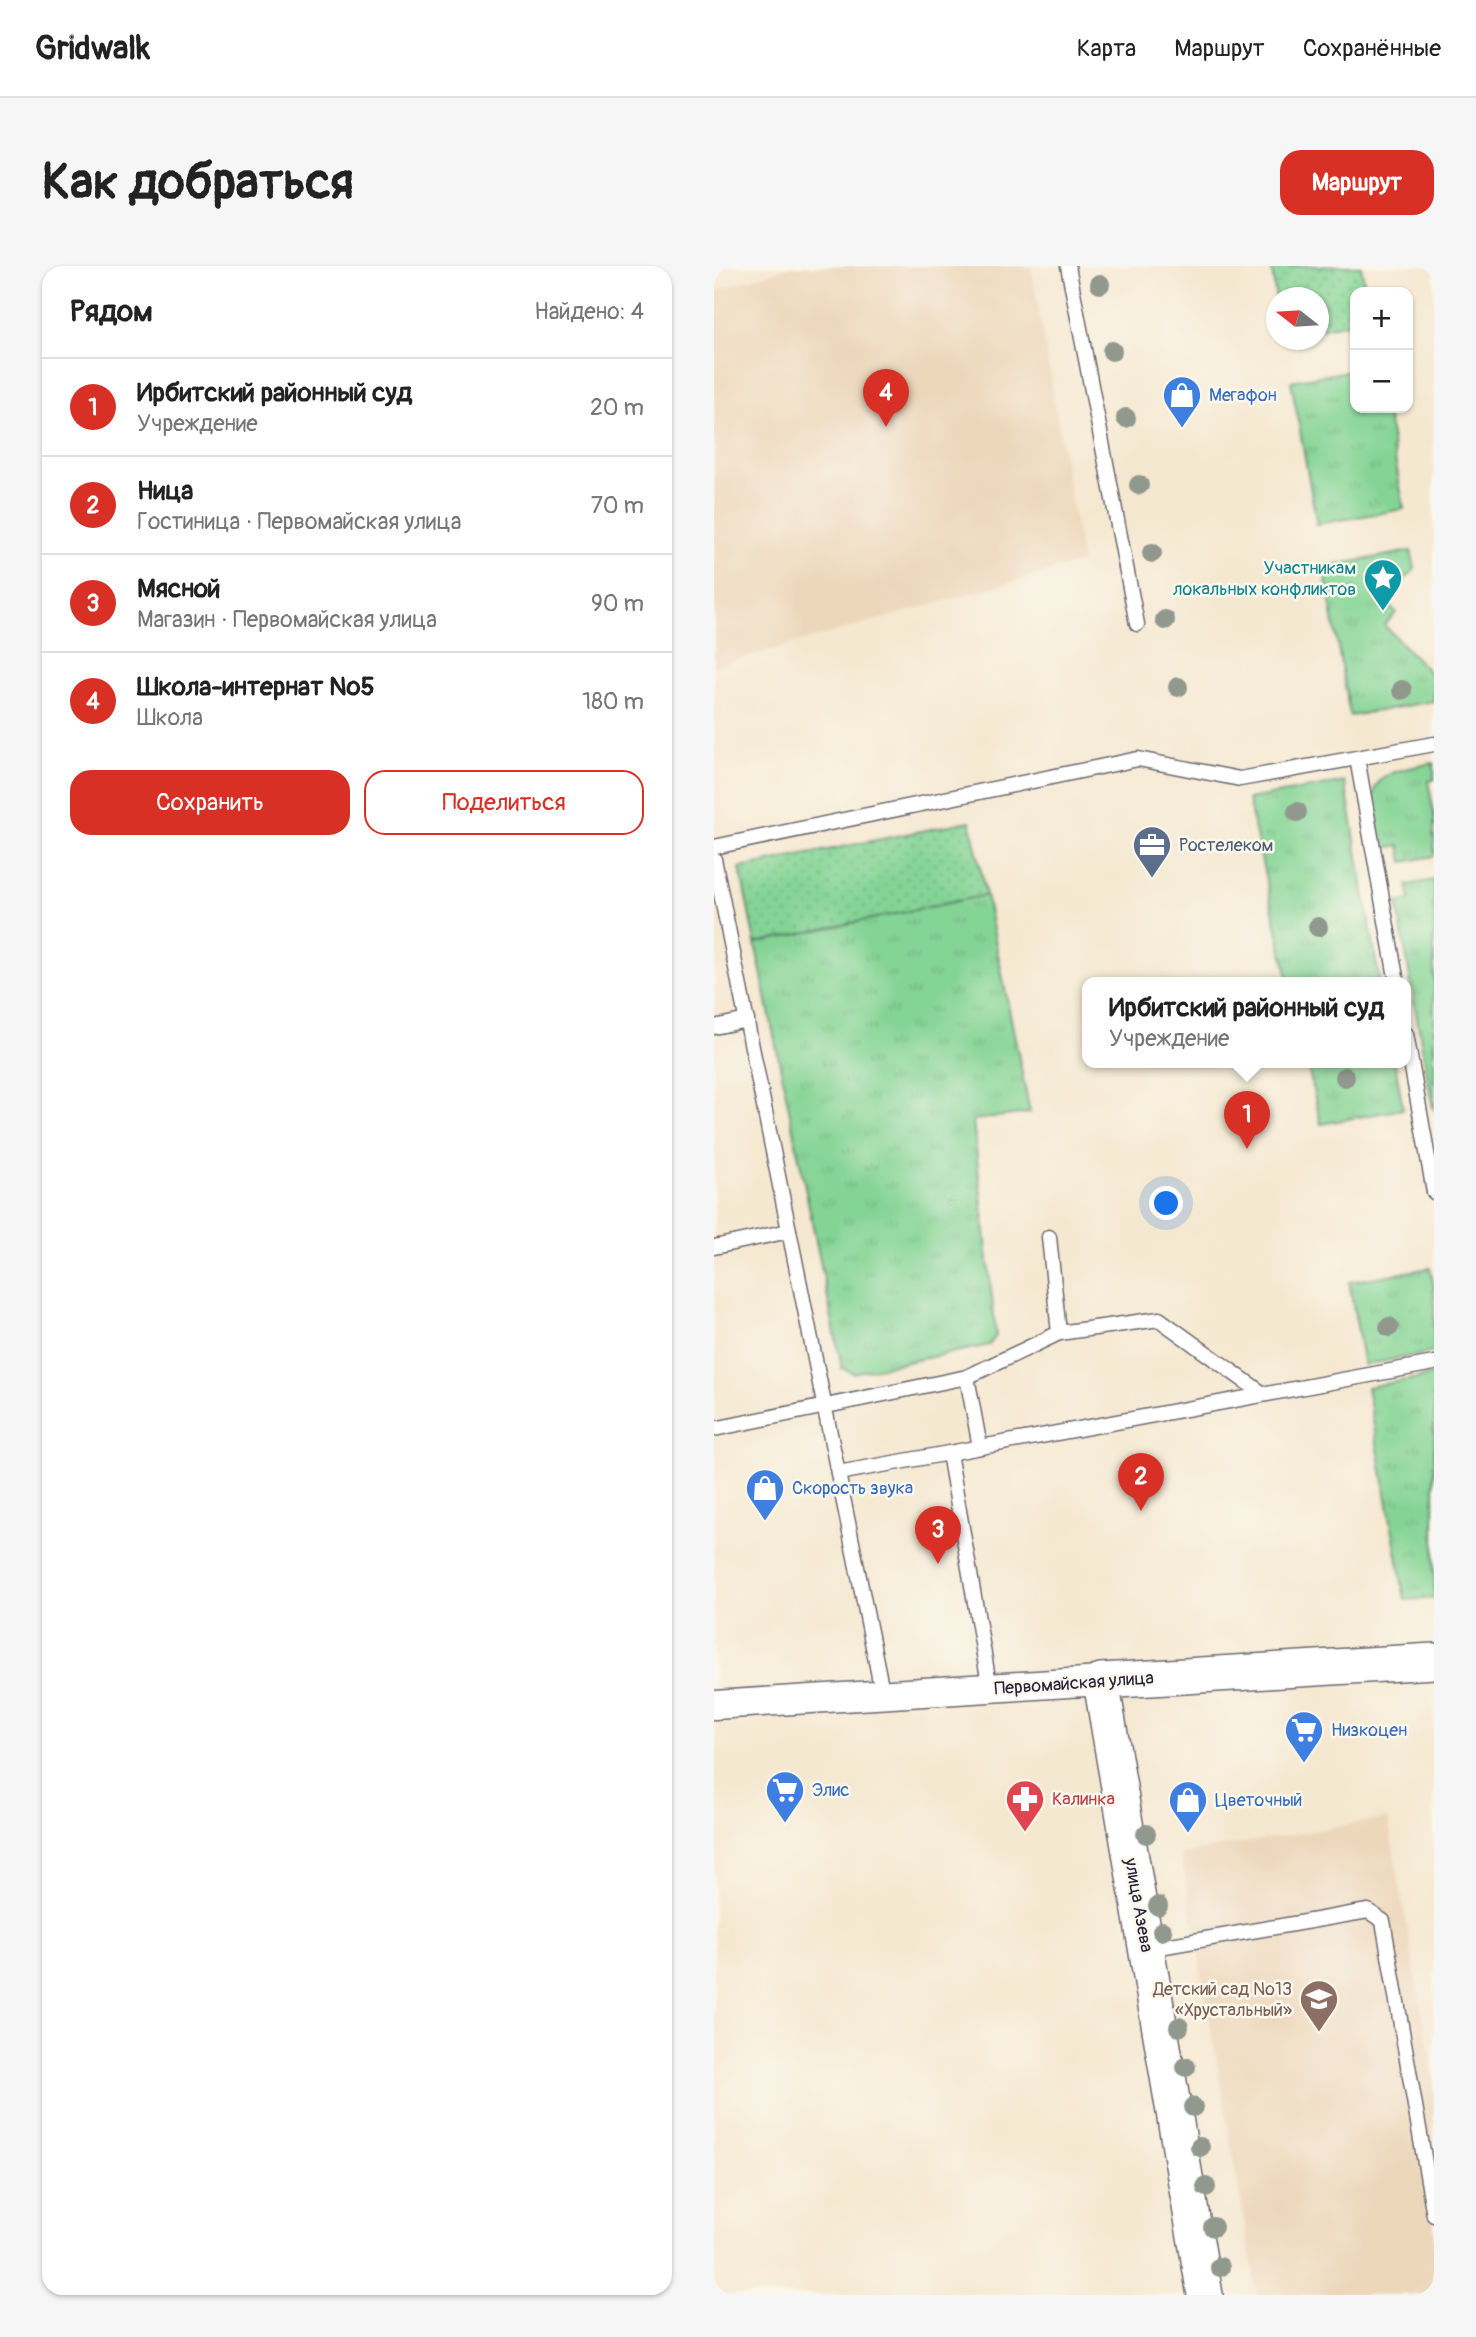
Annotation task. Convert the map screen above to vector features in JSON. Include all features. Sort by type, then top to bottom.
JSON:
[{"type":"street","name":"Первомайская улица","points":[[714,1706],[1434,1661]]},
{"type":"street","name":"улица Азева","points":[[1101,1681],[1205,2295]]},
{"type":"lane","points":[[1068,266],[1137,624]]},
{"type":"lane","points":[[714,847],[1139,759],[1240,779],[1434,744]]},
{"type":"lane","points":[[1357,758],[1396,977]]},
{"type":"lane","points":[[714,859],[883,1696]]},
{"type":"lane","points":[[714,1027],[747,1020]]},
{"type":"lane","points":[[1411,1062],[1434,1192]]},
{"type":"lane","points":[[714,1247],[789,1231]]},
{"type":"lane","points":[[1049,1237],[1059,1333]]},
{"type":"lane","points":[[714,1429],[967,1377],[1059,1333],[1159,1319],[1263,1394]]},
{"type":"lane","points":[[838,1473],[1434,1363]]},
{"type":"lane","points":[[967,1377],[980,1447]]},
{"type":"lane","points":[[949,1452],[990,1689]]},
{"type":"lane","points":[[1146,1949],[1368,1911],[1383,1921],[1434,2215]]},
{"type":"shaded area","points":[[792,266],[1031,266],[1082,562],[714,666],[714,291]]},
{"type":"shaded area","name":"Детский сад №13 «Хрустальный»","points":[[1388,1818],[1434,2081],[1434,2295],[1257,2295],[1181,1854]]},
{"type":"green space","points":[[1271,266],[1361,266],[1365,287],[1350,287],[1350,323],[1329,327],[1329,287],[1274,287]]},
{"type":"green space","points":[[1350,371],[1350,413],[1387,413],[1404,509],[1317,524],[1291,381]]},
{"type":"green space","points":[[1411,551],[1415,569],[1384,600],[1396,613],[1384,625],[1434,677],[1434,701],[1350,716],[1324,567]]},
{"type":"green space","points":[[1434,763],[1434,780],[1428,781],[1434,814],[1434,856],[1403,862],[1400,845],[1380,849],[1374,809],[1377,786],[1383,778],[1394,772]]},
{"type":"green space","points":[[1345,782],[1379,977],[1288,977],[1248,799]]},
{"type":"green space","points":[[970,821],[986,895],[755,943],[740,868]]},
{"type":"green space","points":[[1434,880],[1433,1109],[1397,903],[1410,900],[1407,885]]},
{"type":"green space","points":[[986,895],[1030,1113],[973,1120],[996,1336],[989,1345],[853,1373],[842,1368],[755,943]]},
{"type":"green space","points":[[1308,1068],[1396,1068],[1403,1109],[1321,1124]]},
{"type":"green space","points":[[1430,1268],[1434,1287],[1434,1352],[1364,1365],[1349,1282]]},
{"type":"green space","points":[[1434,1375],[1434,1598],[1405,1600],[1367,1387]]},
{"type":"place","name":"Школа-интернат №5","points":[[886,427]]},
{"type":"place","name":"Мегафон","points":[[1182,429]]},
{"type":"place","name":"Участникам локальных конфликтов","points":[[1383,612]]},
{"type":"place","name":"Ростелеком","points":[[1152,879]]},
{"type":"place","name":"Ирбитский районный суд","points":[[1247,1149]]},
{"type":"place","name":"Ница","points":[[1141,1511]]},
{"type":"place","name":"Скорость звука","points":[[765,1522]]},
{"type":"place","name":"Мясной","points":[[938,1564]]},
{"type":"place","name":"Низкоцен","points":[[1304,1764]]},
{"type":"place","name":"Элис","points":[[785,1824]]},
{"type":"place","name":"Калинка","points":[[1025,1833]]},
{"type":"place","name":"Цветочный","points":[[1188,1834]]},
{"type":"place","name":"Детский сад №13 «Хрустальный»","points":[[1319,2033]]}]
